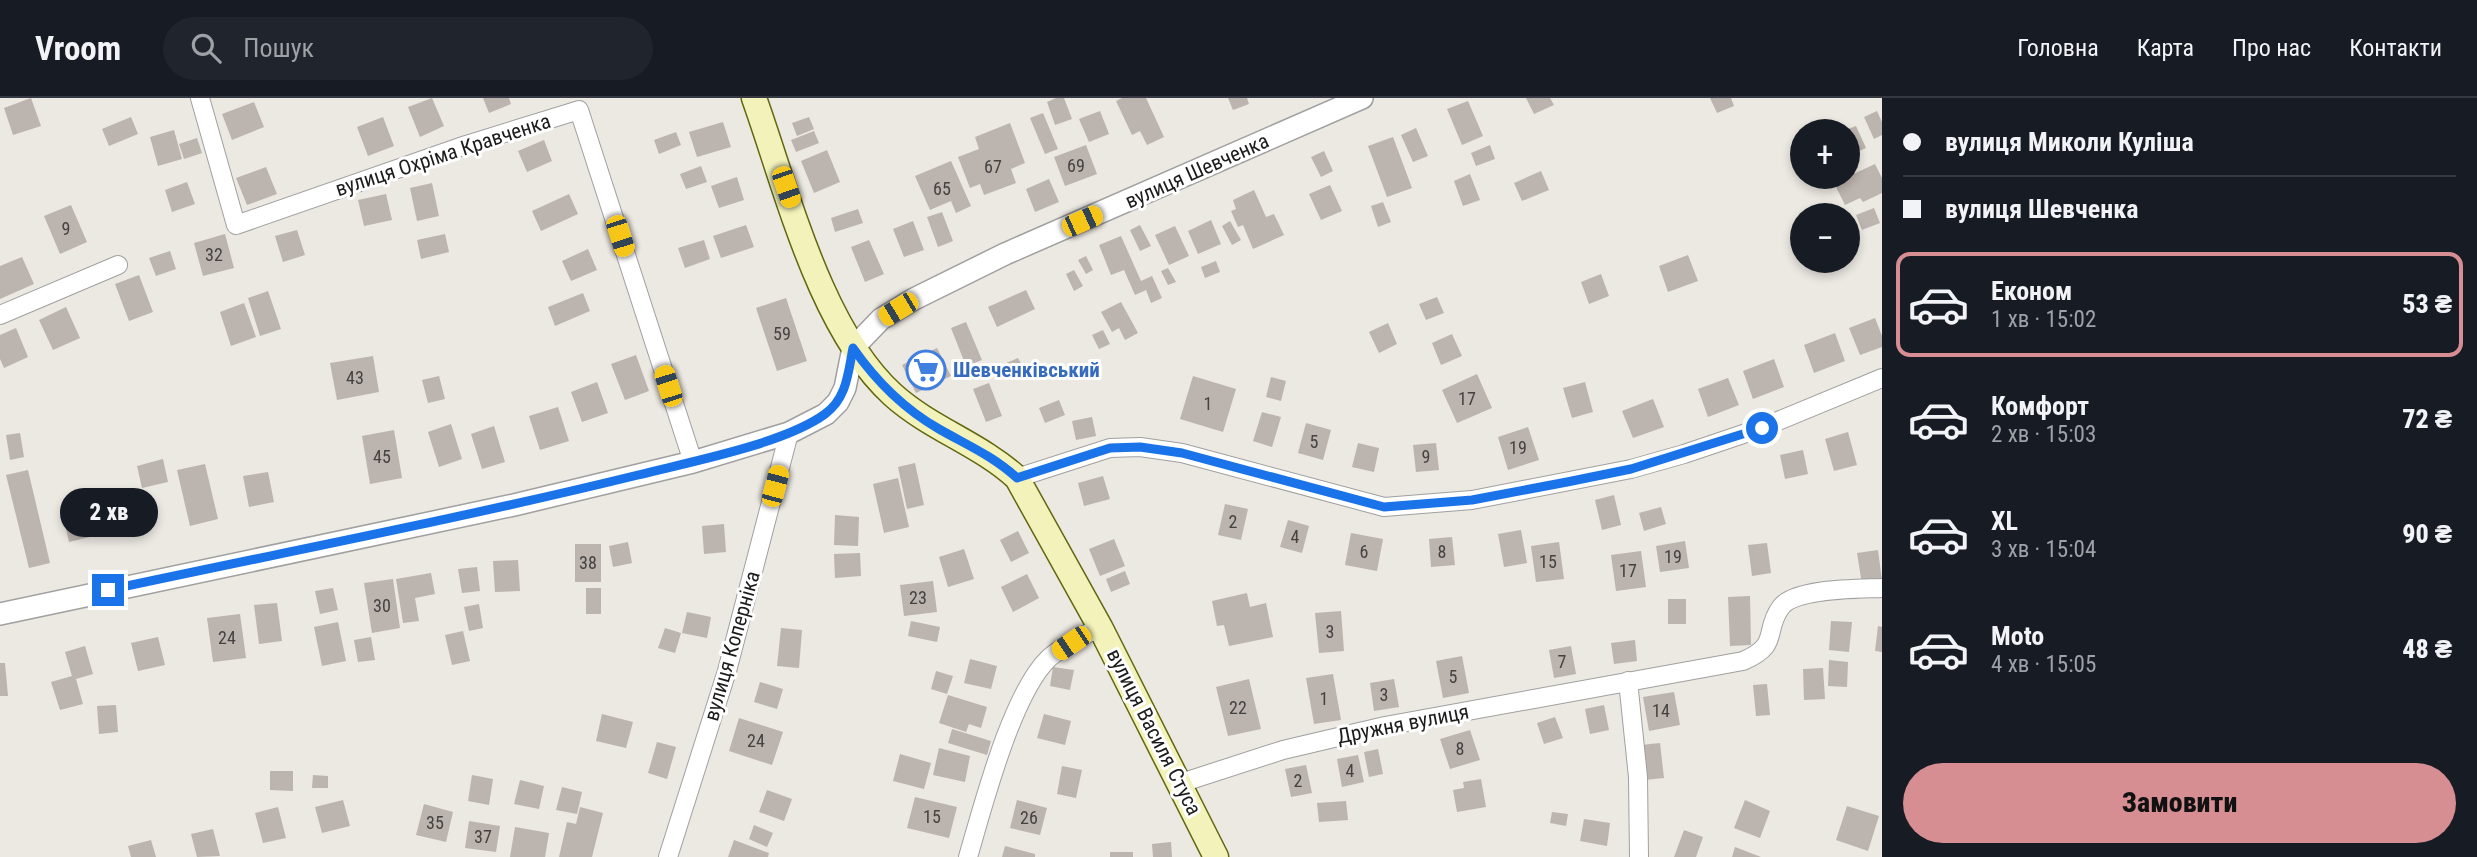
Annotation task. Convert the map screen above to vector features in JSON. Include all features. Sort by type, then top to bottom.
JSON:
[{"type":"main road","name":"вулиця Василя Стуса","points":[[754,98],[818,279],[853,348],[876,379],[916,413],[990,456],[1017,478],[1100,627],[1216,857]]},
{"type":"street","name":"вулиця Охріма Кравченка","points":[[200,98],[236,225],[466,145],[579,110],[693,462]]},
{"type":"street","name":"вулиця Шевченка","points":[[853,348],[881,318],[1005,254],[1362,98]]},
{"type":"street","points":[[0,315],[118,265]]},
{"type":"street","points":[[0,614],[514,505],[693,462],[789,433],[825,414],[838,402],[845,388],[853,348]]},
{"type":"street","points":[[1017,478],[1110,448],[1140,447],[1182,453],[1384,507],[1472,500],[1631,469],[1684,454],[1762,428],[1882,377]]},
{"type":"street","name":"вулиця Коперніка","points":[[668,857],[727,671],[789,433]]},
{"type":"street","name":"Дружня вулиця","points":[[1181,783],[1283,750],[1385,726],[1743,662],[1760,654],[1772,635],[1775,618],[1782,604],[1798,595],[1882,588]]},
{"type":"street","points":[[968,857],[1008,735],[1025,693],[1048,659],[1100,627]]},
{"type":"street","points":[[1628,681],[1638,777],[1639,857]]},
{"type":"building","points":[[31,98],[41,126],[13,135],[4,108]]},
{"type":"building","points":[[432,98],[444,126],[420,137],[408,107]]},
{"type":"building","points":[[483,98],[509,98],[511,104],[489,113]]},
{"type":"building","points":[[1064,98],[1072,119],[1055,125],[1047,102]]},
{"type":"building","points":[[1122,98],[1146,98],[1164,137],[1147,145],[1140,131],[1132,135],[1116,101]]},
{"type":"building","points":[[1228,98],[1247,98],[1249,104],[1233,110]]},
{"type":"building","points":[[1526,98],[1550,98],[1554,105],[1534,114]]},
{"type":"building","points":[[1710,98],[1731,98],[1734,106],[1717,113]]},
{"type":"building","points":[[1468,101],[1483,136],[1462,145],[1447,109]]},
{"type":"building","points":[[254,102],[264,127],[232,140],[222,114]]},
{"type":"building","points":[[1100,111],[1109,134],[1089,142],[1079,119]]},
{"type":"building","points":[[1877,111],[1882,122],[1882,135],[1874,139],[1864,117]]},
{"type":"building","points":[[1043,113],[1058,149],[1045,154],[1030,118]]},
{"type":"building","points":[[131,117],[138,134],[109,146],[102,129]]},
{"type":"building","points":[[383,117],[394,146],[368,156],[357,127]]},
{"type":"building","points":[[809,117],[814,129],[797,136],[792,123]]},
{"type":"building","points":[[723,122],[731,147],[697,157],[689,132]]},
{"type":"building","points":[[1010,123],[1025,163],[1011,169],[1016,183],[984,195],[980,184],[970,188],[958,157],[979,149],[975,137]]},
{"type":"building","points":[[1416,128],[1428,156],[1413,162],[1401,135]]},
{"type":"building","points":[[174,130],[182,159],[158,166],[150,137]]},
{"type":"building","points":[[814,131],[819,143],[796,152],[791,140]]},
{"type":"building","points":[[676,132],[681,145],[659,154],[654,140]]},
{"type":"building","points":[[1860,135],[1866,148],[1860,151]]},
{"type":"building","points":[[1393,137],[1412,188],[1387,197],[1368,146]]},
{"type":"building","points":[[197,138],[202,153],[184,159],[179,144]]},
{"type":"building","points":[[544,140],[552,161],[527,172],[518,151]]},
{"type":"building","points":[[1086,145],[1097,174],[1065,186],[1054,157]]},
{"type":"building","points":[[1490,145],[1495,159],[1476,166],[1471,153]]},
{"type":"building","points":[[827,150],[840,182],[814,193],[801,161]]},
{"type":"building","points":[[1324,151],[1333,171],[1321,177],[1311,157]]},
{"type":"building","points":[[951,161],[971,206],[956,213],[951,201],[930,210],[915,176]]},
{"type":"building","points":[[1875,164],[1882,178],[1882,193],[1863,202],[1860,198],[1844,203],[1837,189],[1860,189],[1860,171]]},
{"type":"building","points":[[701,166],[707,182],[686,189],[680,174]]},
{"type":"building","points":[[266,167],[277,194],[247,205],[236,178]]},
{"type":"building","points":[[1541,171],[1549,190],[1522,201],[1514,183]]},
{"type":"building","points":[[1470,174],[1480,200],[1463,206],[1454,181]]},
{"type":"building","points":[[737,177],[744,200],[719,208],[711,186]]},
{"type":"building","points":[[1049,179],[1059,202],[1035,212],[1026,189]]},
{"type":"building","points":[[187,182],[195,204],[172,212],[165,190]]},
{"type":"building","points":[[432,183],[439,216],[417,221],[410,188]]},
{"type":"building","points":[[1330,185],[1342,211],[1321,220],[1309,194]]},
{"type":"building","points":[[1254,190],[1266,217],[1274,214],[1284,235],[1253,249],[1243,225],[1238,227],[1231,211],[1236,209],[1233,200]]},
{"type":"building","points":[[386,194],[392,220],[364,226],[358,200]]},
{"type":"building","points":[[569,194],[578,214],[541,231],[532,211]]},
{"type":"building","points":[[1383,202],[1391,222],[1378,227],[1371,206]]},
{"type":"building","points":[[71,205],[87,242],[60,254],[44,216]]},
{"type":"building","points":[[1874,208],[1880,223],[1862,230],[1860,213]]},
{"type":"building","points":[[858,209],[863,223],[835,232],[831,218]]},
{"type":"building","points":[[942,212],[953,241],[938,247],[927,217]]},
{"type":"building","points":[[1211,220],[1221,244],[1198,254],[1188,231]]},
{"type":"building","points":[[913,221],[924,250],[904,257],[893,229]]},
{"type":"building","points":[[1230,221],[1241,240],[1232,245],[1222,226]]},
{"type":"building","points":[[746,225],[754,247],[721,258],[713,236]]},
{"type":"building","points":[[1140,225],[1151,246],[1140,251],[1130,230]]},
{"type":"building","points":[[1175,226],[1189,256],[1169,265],[1155,235]]},
{"type":"building","points":[[297,230],[305,255],[283,262],[275,236]]},
{"type":"building","points":[[225,234],[234,268],[203,276],[194,243]]},
{"type":"building","points":[[445,234],[449,252],[421,259],[417,240]]},
{"type":"building","points":[[1121,236],[1141,281],[1152,276],[1162,298],[1151,303],[1146,290],[1135,295],[1124,270],[1111,275],[1099,245]]},
{"type":"building","points":[[704,240],[710,259],[685,268],[678,248]]},
{"type":"building","points":[[869,240],[884,274],[865,282],[851,247]]},
{"type":"building","points":[[588,249],[597,270],[571,281],[562,261]]},
{"type":"building","points":[[170,251],[176,269],[156,276],[149,258]]},
{"type":"building","points":[[1688,255],[1698,281],[1668,292],[1659,266]]},
{"type":"building","points":[[1086,256],[1093,270],[1086,274],[1078,260]]},
{"type":"building","points":[[22,257],[34,284],[0,299],[0,266]]},
{"type":"building","points":[[1216,261],[1220,272],[1205,278],[1201,267]]},
{"type":"building","points":[[1168,268],[1176,282],[1168,285],[1161,271]]},
{"type":"building","points":[[1074,270],[1083,286],[1074,291],[1066,274]]},
{"type":"building","points":[[1601,274],[1609,296],[1589,304],[1581,282]]},
{"type":"building","points":[[139,275],[153,312],[129,321],[115,284]]},
{"type":"building","points":[[1026,290],[1035,309],[997,327],[988,307]]},
{"type":"building","points":[[268,291],[281,329],[260,336],[248,298]]},
{"type":"building","points":[[583,293],[590,311],[555,326],[548,307]]},
{"type":"building","points":[[1437,297],[1444,313],[1426,320],[1419,304]]},
{"type":"building","points":[[786,298],[807,361],[777,371],[756,308]]},
{"type":"building","points":[[1121,302],[1138,333],[1125,340],[1119,328],[1112,332],[1101,312]]},
{"type":"building","points":[[244,303],[256,337],[231,346],[220,312]]},
{"type":"building","points":[[66,307],[80,338],[53,350],[39,320]]},
{"type":"building","points":[[1875,318],[1882,336],[1882,347],[1860,355],[1849,328]]},
{"type":"building","points":[[966,322],[982,360],[966,366],[951,328]]},
{"type":"building","points":[[1388,323],[1397,344],[1379,353],[1369,332]]},
{"type":"building","points":[[16,328],[28,357],[4,368],[0,359],[0,335]]},
{"type":"building","points":[[1103,330],[1110,344],[1099,349],[1092,335]]},
{"type":"building","points":[[1835,333],[1845,361],[1814,373],[1804,345]]},
{"type":"building","points":[[1452,334],[1462,356],[1441,365],[1432,343]]},
{"type":"building","name":"Шевченківський","points":[[937,348],[951,376],[916,393],[902,365]]},
{"type":"building","points":[[636,355],[649,391],[625,400],[611,364]]},
{"type":"building","points":[[373,356],[379,392],[337,400],[330,363]]},
{"type":"building","points":[[1018,358],[1026,373],[1012,380],[1004,364]]},
{"type":"building","points":[[1774,359],[1784,387],[1753,399],[1743,371]]},
{"type":"building","points":[[1477,374],[1492,408],[1457,423],[1442,390]]},
{"type":"building","points":[[439,376],[445,399],[428,403],[422,380]]},
{"type":"building","points":[[1193,376],[1236,389],[1223,432],[1180,419]]},
{"type":"building","points":[[1271,377],[1286,381],[1281,401],[1266,397]]},
{"type":"building","points":[[1728,378],[1739,405],[1708,417],[1698,389]]},
{"type":"building","points":[[597,382],[608,413],[582,422],[571,392]]},
{"type":"building","points":[[1585,382],[1593,412],[1572,418],[1563,388]]},
{"type":"building","points":[[989,383],[1002,416],[986,422],[973,389]]},
{"type":"building","points":[[1653,399],[1664,427],[1633,438],[1622,411]]},
{"type":"building","points":[[1059,400],[1065,415],[1045,423],[1039,408]]},
{"type":"building","points":[[558,407],[569,441],[540,450],[529,416]]},
{"type":"building","points":[[1262,412],[1281,417],[1272,447],[1253,441]]},
{"type":"building","points":[[1092,417],[1096,436],[1076,440],[1072,421]]},
{"type":"building","points":[[1306,423],[1331,430],[1323,460],[1298,453]]},
{"type":"building","points":[[451,424],[462,459],[439,467],[428,432]]},
{"type":"building","points":[[494,426],[505,462],[482,469],[471,434]]},
{"type":"building","points":[[1528,427],[1539,460],[1508,470],[1498,437]]},
{"type":"building","points":[[394,430],[402,478],[370,484],[362,436]]},
{"type":"building","points":[[1848,432],[1857,465],[1834,471],[1825,439]]},
{"type":"building","points":[[20,433],[24,457],[10,460],[6,435]]},
{"type":"building","points":[[1358,443],[1379,448],[1374,472],[1352,467]]},
{"type":"building","points":[[1436,443],[1439,470],[1416,472],[1413,445]]},
{"type":"building","points":[[1803,450],[1808,474],[1785,479],[1780,455]]},
{"type":"building","points":[[163,459],[168,482],[142,488],[137,466]]},
{"type":"building","points":[[915,463],[924,505],[907,509],[898,467]]},
{"type":"building","points":[[205,464],[218,519],[190,526],[177,470]]},
{"type":"building","points":[[28,470],[50,563],[29,568],[6,475]]},
{"type":"building","points":[[268,472],[274,502],[249,507],[243,476]]},
{"type":"building","points":[[1103,476],[1110,499],[1084,506],[1078,483]]},
{"type":"building","points":[[898,478],[909,527],[884,533],[873,484]]},
{"type":"building","points":[[132,494],[139,527],[115,532],[107,500]]},
{"type":"building","points":[[1614,495],[1621,525],[1602,530],[1595,500]]},
{"type":"building","points":[[1225,504],[1248,509],[1241,540],[1218,535]]},
{"type":"building","points":[[86,506],[94,536],[69,542],[62,512]]},
{"type":"building","points":[[1661,507],[1666,524],[1644,531],[1639,513]]},
{"type":"building","points":[[835,515],[859,517],[858,546],[834,545]]},
{"type":"building","points":[[1288,520],[1309,526],[1302,553],[1280,547]]},
{"type":"building","points":[[724,524],[726,552],[704,554],[702,526]]},
{"type":"building","points":[[1521,530],[1527,563],[1504,567],[1498,534]]},
{"type":"building","points":[[1018,531],[1029,553],[1011,562],[1000,540]]},
{"type":"building","points":[[1351,533],[1383,539],[1377,571],[1345,565]]},
{"type":"building","points":[[1452,537],[1455,565],[1431,567],[1429,539]]},
{"type":"building","points":[[1114,539],[1125,566],[1100,576],[1089,549]]},
{"type":"building","points":[[1685,541],[1689,568],[1660,572],[1656,546]]},
{"type":"building","points":[[628,542],[632,563],[613,567],[609,546]]},
{"type":"building","points":[[1559,542],[1564,579],[1536,582],[1531,546]]},
{"type":"building","points":[[1767,543],[1771,573],[1752,576],[1748,545]]},
{"type":"building","points":[[575,544],[601,544],[601,582],[575,582]]},
{"type":"building","points":[[964,549],[974,579],[948,587],[939,557]]},
{"type":"building","points":[[1878,550],[1882,581],[1862,584],[1857,553]]},
{"type":"building","points":[[1641,551],[1646,587],[1616,591],[1611,555]]},
{"type":"building","points":[[860,553],[861,576],[835,578],[834,554]]},
{"type":"building","points":[[518,560],[520,591],[495,592],[493,561]]},
{"type":"building","points":[[477,567],[480,591],[462,593],[458,569]]},
{"type":"building","points":[[1125,571],[1130,584],[1111,592],[1106,579]]},
{"type":"building","points":[[431,573],[435,594],[415,598],[419,621],[403,623],[396,579]]},
{"type":"building","points":[[1027,574],[1039,598],[1013,612],[1001,587]]},
{"type":"building","points":[[393,579],[400,628],[372,633],[364,583]]},
{"type":"building","points":[[933,581],[937,612],[904,616],[900,585]]},
{"type":"building","points":[[333,588],[338,610],[320,614],[315,591]]},
{"type":"building","points":[[586,588],[601,588],[601,614],[586,614]]},
{"type":"building","points":[[1247,593],[1250,607],[1266,603],[1273,637],[1229,646],[1224,625],[1217,626],[1212,601]]},
{"type":"building","points":[[1750,596],[1751,645],[1730,646],[1728,597]]},
{"type":"building","points":[[1668,599],[1686,599],[1686,624],[1668,624]]},
{"type":"building","points":[[277,603],[282,641],[259,644],[254,605]]},
{"type":"building","points":[[479,604],[483,628],[469,631],[464,607]]},
{"type":"building","points":[[1341,611],[1344,651],[1319,653],[1315,613]]},
{"type":"building","points":[[687,612],[711,617],[707,638],[682,633]]},
{"type":"building","points":[[240,614],[246,658],[213,662],[207,618]]},
{"type":"building","points":[[911,621],[940,627],[937,642],[908,636]]},
{"type":"building","points":[[1831,621],[1852,622],[1849,652],[1829,650]]},
{"type":"building","points":[[338,622],[346,661],[322,666],[314,627]]},
{"type":"building","points":[[1878,626],[1882,627],[1882,652],[1875,651]]},
{"type":"building","points":[[665,628],[681,633],[675,653],[658,648]]},
{"type":"building","points":[[781,628],[802,630],[799,668],[777,666]]},
{"type":"building","points":[[463,631],[470,661],[452,665],[445,635]]},
{"type":"building","points":[[158,637],[165,665],[138,671],[131,643]]},
{"type":"building","points":[[371,637],[375,660],[358,662],[354,640]]},
{"type":"building","points":[[1635,640],[1637,661],[1614,664],[1611,643]]},
{"type":"building","points":[[85,646],[93,674],[76,679],[83,704],[60,710],[51,682],[72,676],[65,652]]},
{"type":"building","points":[[1571,646],[1576,674],[1554,678],[1549,650]]},
{"type":"building","points":[[1462,656],[1469,693],[1443,698],[1436,661]]},
{"type":"building","points":[[970,659],[997,666],[991,689],[964,683]]},
{"type":"building","points":[[1829,660],[1848,662],[1847,687],[1828,686]]},
{"type":"building","points":[[0,663],[5,663],[8,696],[0,696]]},
{"type":"building","points":[[1053,667],[1074,670],[1070,690],[1050,686]]},
{"type":"building","points":[[1823,668],[1825,699],[1804,700],[1803,669]]},
{"type":"building","points":[[936,671],[953,676],[947,694],[931,689]]},
{"type":"building","points":[[1333,674],[1341,720],[1314,724],[1306,678]]},
{"type":"building","points":[[1249,679],[1261,729],[1228,736],[1216,687]]},
{"type":"building","points":[[1394,679],[1399,707],[1374,711],[1370,683]]},
{"type":"building","points":[[760,682],[783,689],[777,709],[754,702]]},
{"type":"building","points":[[1767,684],[1770,715],[1756,716],[1753,685]]},
{"type":"building","points":[[1674,692],[1680,725],[1649,731],[1643,697]]},
{"type":"building","points":[[948,695],[987,707],[981,728],[969,724],[966,732],[939,723]]},
{"type":"building","points":[[116,705],[118,732],[99,734],[97,706]]},
{"type":"building","points":[[1604,705],[1609,730],[1590,734],[1585,709]]},
{"type":"building","points":[[602,714],[633,722],[626,748],[596,741]]},
{"type":"building","points":[[1044,714],[1071,721],[1065,745],[1037,738]]},
{"type":"building","points":[[1555,717],[1563,738],[1544,744],[1537,723]]},
{"type":"building","points":[[739,718],[783,732],[772,765],[729,751]]},
{"type":"building","points":[[952,729],[991,741],[987,755],[948,743]]},
{"type":"building","points":[[1470,730],[1480,760],[1450,769],[1440,739]]},
{"type":"building","points":[[657,742],[676,747],[667,779],[648,773]]},
{"type":"building","points":[[1660,743],[1664,778],[1644,780],[1641,745]]},
{"type":"building","points":[[939,748],[970,756],[965,782],[933,775]]},
{"type":"building","points":[[1378,749],[1383,774],[1369,777],[1364,752]]},
{"type":"building","points":[[900,754],[931,763],[924,789],[893,781]]},
{"type":"building","points":[[1358,755],[1364,782],[1342,787],[1337,759]]},
{"type":"building","points":[[1306,765],[1312,793],[1291,797],[1285,769]]},
{"type":"building","points":[[1062,766],[1082,770],[1076,798],[1057,794]]},
{"type":"building","points":[[270,771],[293,771],[293,791],[270,790]]},
{"type":"building","points":[[313,775],[328,776],[328,788],[312,788]]},
{"type":"building","points":[[472,775],[493,779],[489,805],[468,801]]},
{"type":"building","points":[[1481,779],[1486,807],[1457,812],[1453,790],[1464,788],[1463,782]]},
{"type":"building","points":[[520,780],[544,786],[539,809],[514,804]]},
{"type":"building","points":[[562,787],[582,792],[577,814],[556,810]]},
{"type":"building","points":[[767,790],[792,799],[784,821],[759,812]]},
{"type":"building","points":[[915,797],[957,807],[949,838],[907,828]]},
{"type":"building","points":[[343,800],[350,826],[322,833],[315,807]]},
{"type":"building","points":[[1017,800],[1047,808],[1040,835],[1010,828]]},
{"type":"building","points":[[1745,800],[1770,811],[1760,838],[1734,828]]},
{"type":"building","points":[[1346,801],[1348,820],[1319,822],[1317,803]]},
{"type":"building","points":[[424,804],[453,812],[446,842],[416,835]]},
{"type":"building","points":[[1847,806],[1879,816],[1868,851],[1836,840]]},
{"type":"building","points":[[278,807],[286,838],[263,843],[255,813]]},
{"type":"building","points":[[580,807],[603,813],[592,857],[559,857],[567,822],[576,824]]},
{"type":"building","points":[[1552,812],[1568,814],[1566,826],[1550,823]]},
{"type":"building","points":[[1584,819],[1610,823],[1607,846],[1580,841]]},
{"type":"building","points":[[469,821],[500,826],[496,852],[465,848]]},
{"type":"building","points":[[754,825],[773,833],[767,847],[749,839]]},
{"type":"building","points":[[515,827],[549,833],[545,857],[510,857]]},
{"type":"building","points":[[213,829],[220,856],[197,857],[191,834]]},
{"type":"building","points":[[1684,830],[1703,837],[1696,857],[1674,857]]},
{"type":"building","points":[[151,840],[156,857],[131,857],[128,846]]},
{"type":"building","points":[[734,840],[769,853],[768,857],[728,857]]},
{"type":"building","points":[[1171,842],[1172,857],[1153,857],[1152,844]]},
{"type":"building","points":[[1005,846],[1035,854],[1035,857],[1002,857]]},
{"type":"building","points":[[1735,847],[1761,857],[1732,857]]},
{"type":"building","points":[[1110,852],[1133,852],[1133,857],[1110,857]]},
{"type":"place","name":"Шевченківський","points":[[926,370]]},
{"type":"route","points":[[108,590],[514,505],[693,462],[789,433],[825,414],[838,402],[845,388],[853,348],[876,379],[895,397],[938,428],[1001,463],[1017,478],[1110,448],[1140,447],[1182,453],[1384,507],[1472,500],[1631,469],[1762,428]]}]
